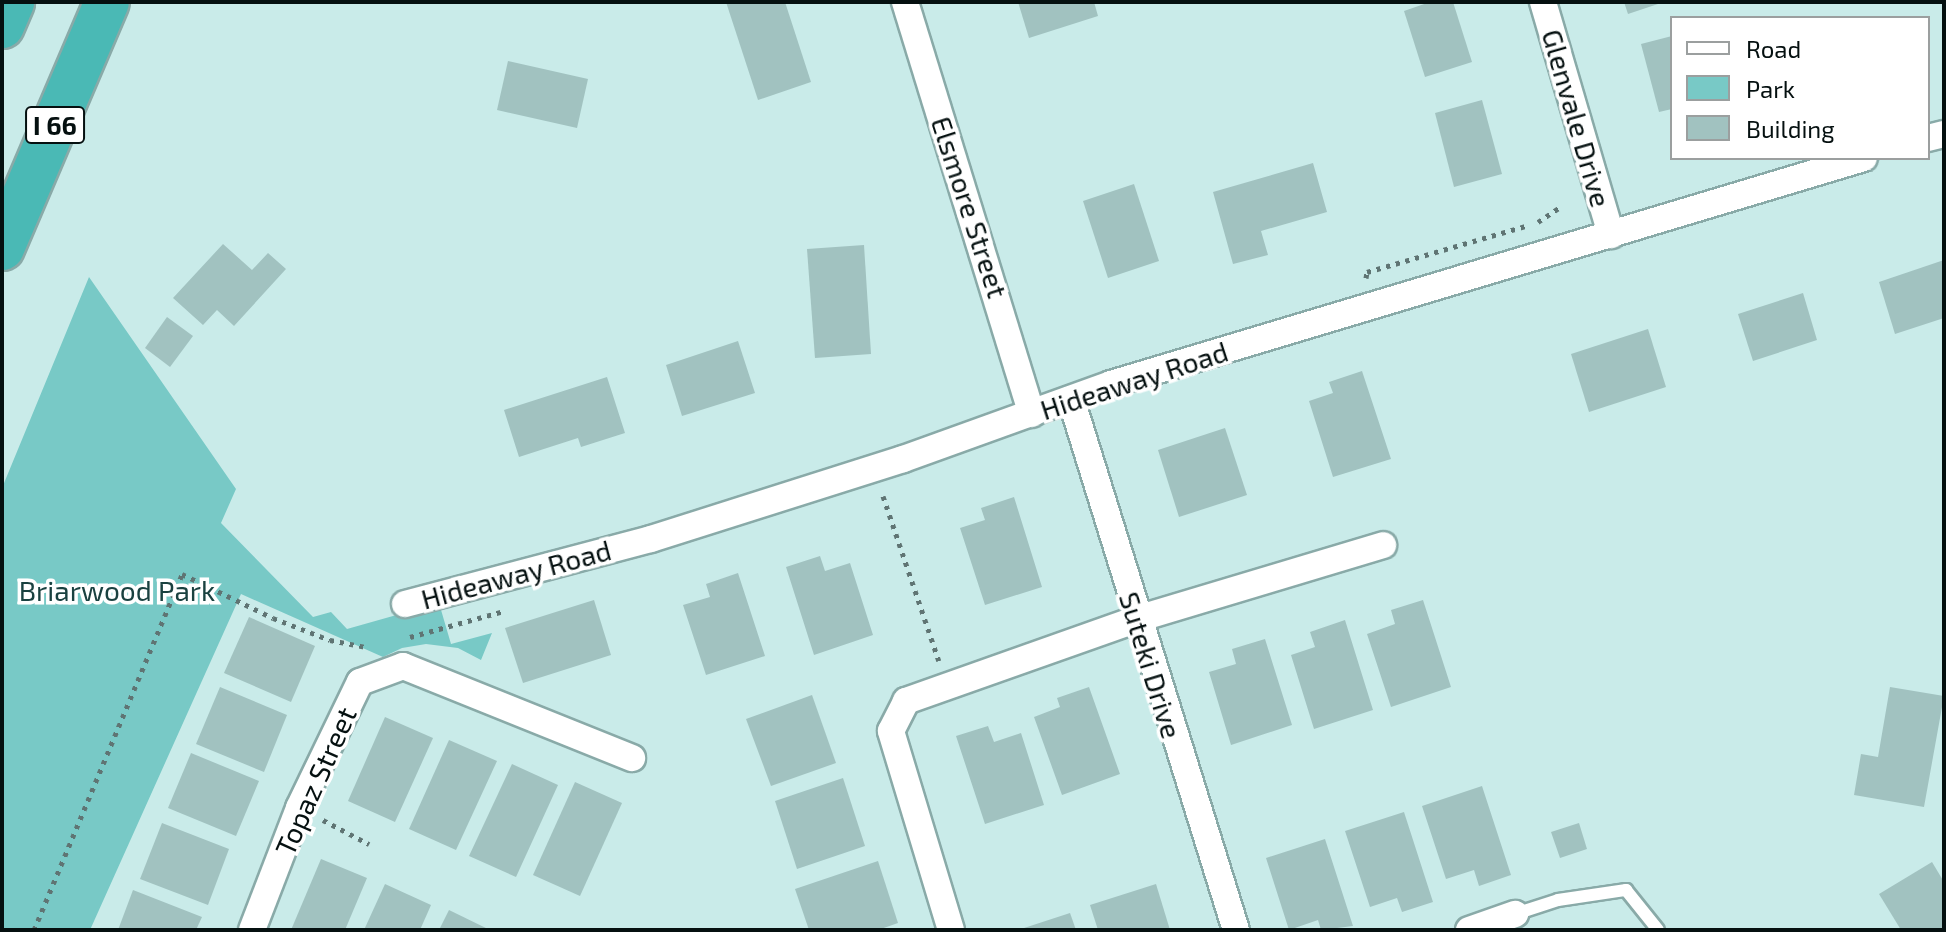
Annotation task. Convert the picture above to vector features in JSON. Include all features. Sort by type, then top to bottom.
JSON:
[{"type":"highway","points":[[2,26],[12,2]]},
{"type":"highway","name":"I 66","points":[[2,248],[107,2]]},
{"type":"street","name":"Elsmore Street","points":[[905,2],[1032,414]]},
{"type":"street","name":"Glenvale Drive","points":[[1543,2],[1611,235]]},
{"type":"street","name":"Hideaway Road","points":[[405,604],[651,539],[874,468],[1071,399],[1857,160]]},
{"type":"street","name":"Suteki Drive","points":[[1071,399],[1236,930]]},
{"type":"street","points":[[951,930],[891,731],[906,701],[1137,619],[1383,545]]},
{"type":"street","name":"Topaz Street","points":[[252,930],[299,808],[360,682],[403,666],[632,758]]},
{"type":"street","points":[[1469,930],[1515,914]]},
{"type":"lane","points":[[1515,914],[1558,900],[1626,890],[1658,930]]},
{"type":"path","points":[[874,468],[947,684]]},
{"type":"path","points":[[34,930],[182,574],[217,593],[330,640],[357,648],[372,645]]},
{"type":"path","points":[[401,639],[514,607]]},
{"type":"path","points":[[299,808],[369,844]]},
{"type":"green space","name":"Briarwood Park","points":[[89,277],[236,489],[221,523],[313,617],[331,612],[347,629],[439,603],[451,644],[492,633],[481,660],[458,648],[426,644],[402,648],[383,657],[241,594],[90,930],[2,930],[2,488]]},
{"type":"building","points":[[726,2],[785,2],[811,82],[758,100]]},
{"type":"building","points":[[1018,2],[1094,2],[1098,16],[1029,38]]},
{"type":"building","points":[[1430,2],[1453,2],[1472,62],[1425,77],[1404,11]]},
{"type":"building","points":[[1624,2],[1660,2],[1661,3],[1628,14]]},
{"type":"building","points":[[1670,37],[1670,109],[1659,112],[1641,44]]},
{"type":"building","points":[[508,61],[588,79],[577,128],[497,110]]},
{"type":"building","points":[[1482,100],[1502,174],[1454,187],[1435,113]]},
{"type":"building","points":[[1313,163],[1327,212],[1261,231],[1268,255],[1233,264],[1213,192]]},
{"type":"building","points":[[1134,184],[1159,261],[1108,278],[1083,201]]},
{"type":"building","points":[[223,244],[252,270],[268,253],[286,269],[234,326],[217,310],[203,325],[173,298]]},
{"type":"building","points":[[864,245],[871,354],[815,358],[807,249]]},
{"type":"building","points":[[1944,260],[1944,318],[1895,334],[1879,282]]},
{"type":"building","points":[[1803,293],[1817,340],[1753,361],[1738,314]]},
{"type":"building","points":[[167,317],[193,336],[170,367],[145,348]]},
{"type":"building","points":[[1648,329],[1666,387],[1589,412],[1571,354]]},
{"type":"building","points":[[738,341],[755,393],[682,416],[666,365]]},
{"type":"building","points":[[1362,371],[1391,459],[1333,477],[1309,401],[1333,393],[1329,382]]},
{"type":"building","points":[[607,377],[625,433],[581,447],[578,438],[519,457],[504,410]]},
{"type":"building","points":[[1225,428],[1247,495],[1179,517],[1158,450]]},
{"type":"building","points":[[1014,497],[1042,587],[985,605],[960,528],[985,520],[981,508]]},
{"type":"building","points":[[820,556],[825,571],[850,563],[873,635],[814,655],[786,567]]},
{"type":"building","points":[[738,573],[765,656],[706,675],[683,605],[710,597],[706,584]]},
{"type":"building","points":[[594,600],[611,655],[523,683],[505,628]]},
{"type":"building","points":[[1423,600],[1451,687],[1391,707],[1367,634],[1395,624],[1391,610]]},
{"type":"building","points":[[249,617],[315,646],[291,702],[224,673]]},
{"type":"building","points":[[1345,620],[1373,710],[1314,729],[1291,655],[1315,647],[1310,632]]},
{"type":"building","points":[[1265,639],[1292,725],[1231,745],[1209,672],[1236,664],[1232,649]]},
{"type":"building","points":[[220,687],[287,715],[264,772],[196,744]]},
{"type":"building","points":[[1089,687],[1120,774],[1062,795],[1034,717],[1060,707],[1057,698]]},
{"type":"building","points":[[1890,687],[1944,696],[1924,807],[1854,795],[1861,754],[1878,757]]},
{"type":"building","points":[[812,695],[836,763],[771,786],[746,719]]},
{"type":"building","points":[[385,717],[433,738],[395,822],[348,801]]},
{"type":"building","points":[[988,726],[994,742],[1021,733],[1044,805],[985,824],[956,736]]},
{"type":"building","points":[[449,740],[497,761],[456,850],[409,829]]},
{"type":"building","points":[[191,753],[259,781],[236,836],[168,808]]},
{"type":"building","points":[[512,764],[558,785],[516,877],[469,856]]},
{"type":"building","points":[[843,778],[865,846],[797,869],[775,801]]},
{"type":"building","points":[[575,782],[622,803],[580,896],[533,875]]},
{"type":"building","points":[[1482,786],[1511,875],[1479,886],[1474,870],[1446,879],[1422,806]]},
{"type":"building","points":[[1404,812],[1433,902],[1402,912],[1397,898],[1370,907],[1345,831]]},
{"type":"building","points":[[162,823],[229,849],[208,905],[140,879]]},
{"type":"building","points":[[1579,823],[1587,849],[1560,858],[1551,832]]},
{"type":"building","points":[[1325,839],[1353,926],[1321,930],[1318,920],[1289,930],[1266,858]]},
{"type":"building","points":[[321,859],[367,878],[345,930],[291,930]]},
{"type":"building","points":[[878,861],[898,923],[878,930],[809,930],[795,889]]},
{"type":"building","points":[[1932,862],[1944,882],[1944,930],[1901,930],[1879,894]]},
{"type":"building","points":[[385,884],[431,905],[420,930],[364,930]]},
{"type":"building","points":[[1156,884],[1170,930],[1098,930],[1090,905]]},
{"type":"building","points":[[133,890],[202,917],[196,930],[118,930]]},
{"type":"building","points":[[449,910],[490,930],[439,930]]},
{"type":"building","points":[[1070,913],[1076,930],[1021,930],[1021,929]]}]
